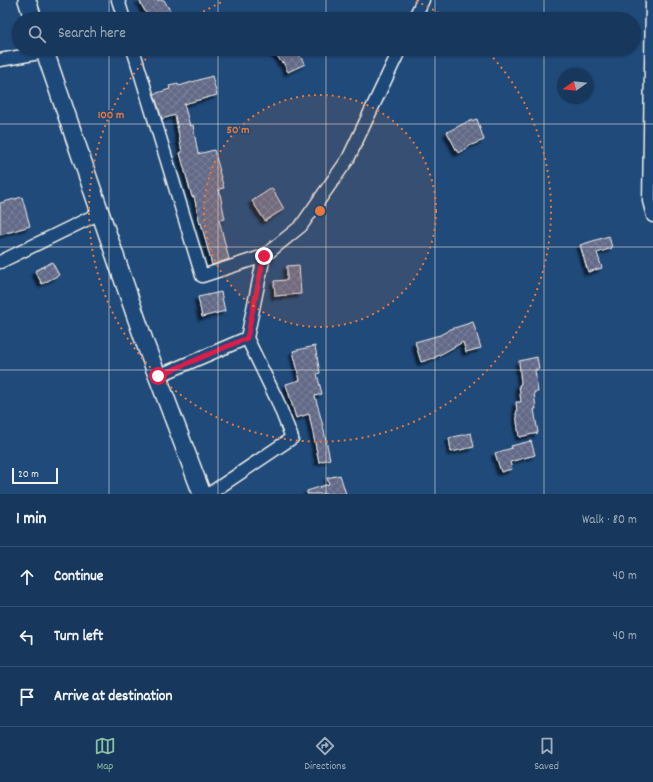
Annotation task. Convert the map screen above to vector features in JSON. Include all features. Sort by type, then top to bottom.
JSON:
[{"type":"main road","points":[[27,0],[31,12]]},
{"type":"main road","points":[[46,56],[146,346],[202,494]]},
{"type":"street","points":[[118,0],[122,12]]},
{"type":"street","points":[[417,12],[423,0]]},
{"type":"street","points":[[652,0],[649,201],[653,216]]},
{"type":"street","points":[[0,60],[20,56]]},
{"type":"street","points":[[135,56],[202,276],[264,256],[302,226],[348,159],[397,56]]},
{"type":"street","points":[[0,262],[100,213]]},
{"type":"street","points":[[209,494],[292,438],[277,400],[247,338],[264,256]]},
{"type":"street","points":[[158,376],[247,338]]},
{"type":"building","points":[[139,0],[164,0],[171,12],[145,12]]},
{"type":"building","points":[[277,56],[300,56],[305,64],[288,72],[283,62],[282,63]]},
{"type":"building","points":[[212,76],[217,95],[184,104],[190,126],[193,125],[198,154],[214,150],[224,188],[219,189],[225,219],[219,220],[229,259],[212,265],[201,223],[200,224],[194,196],[192,197],[180,153],[182,152],[175,115],[162,119],[154,94],[170,89],[169,86],[178,84],[179,86]]},
{"type":"building","points":[[477,119],[484,140],[469,146],[458,153],[447,132],[467,122]]},
{"type":"building","points":[[272,188],[284,209],[265,221],[252,201]]},
{"type":"building","points":[[22,197],[30,226],[0,235],[0,203]]},
{"type":"building","points":[[609,236],[612,248],[597,253],[602,268],[588,272],[580,245]]},
{"type":"building","points":[[52,262],[59,275],[42,284],[35,271]]},
{"type":"building","points":[[299,265],[301,294],[275,296],[274,281],[287,280],[287,266]]},
{"type":"building","points":[[221,292],[225,311],[202,317],[198,297]]},
{"type":"building","points":[[473,322],[481,348],[466,352],[463,342],[434,358],[421,362],[415,342],[440,335],[451,329]]},
{"type":"building","points":[[315,346],[320,373],[317,374],[322,394],[315,396],[330,459],[319,462],[309,414],[296,418],[286,384],[300,380],[293,351]]},
{"type":"building","points":[[537,357],[539,369],[535,370],[538,392],[534,392],[536,409],[534,409],[538,433],[519,437],[516,402],[521,402],[519,361]]},
{"type":"building","points":[[471,433],[474,447],[451,452],[449,438]]},
{"type":"building","points":[[531,441],[535,455],[510,462],[512,469],[501,472],[495,453],[512,448],[511,446]]},
{"type":"building","points":[[340,475],[346,494],[307,494],[307,491],[329,484],[327,478]]},
{"type":"route","points":[[158,376],[247,338],[264,256]]}]
